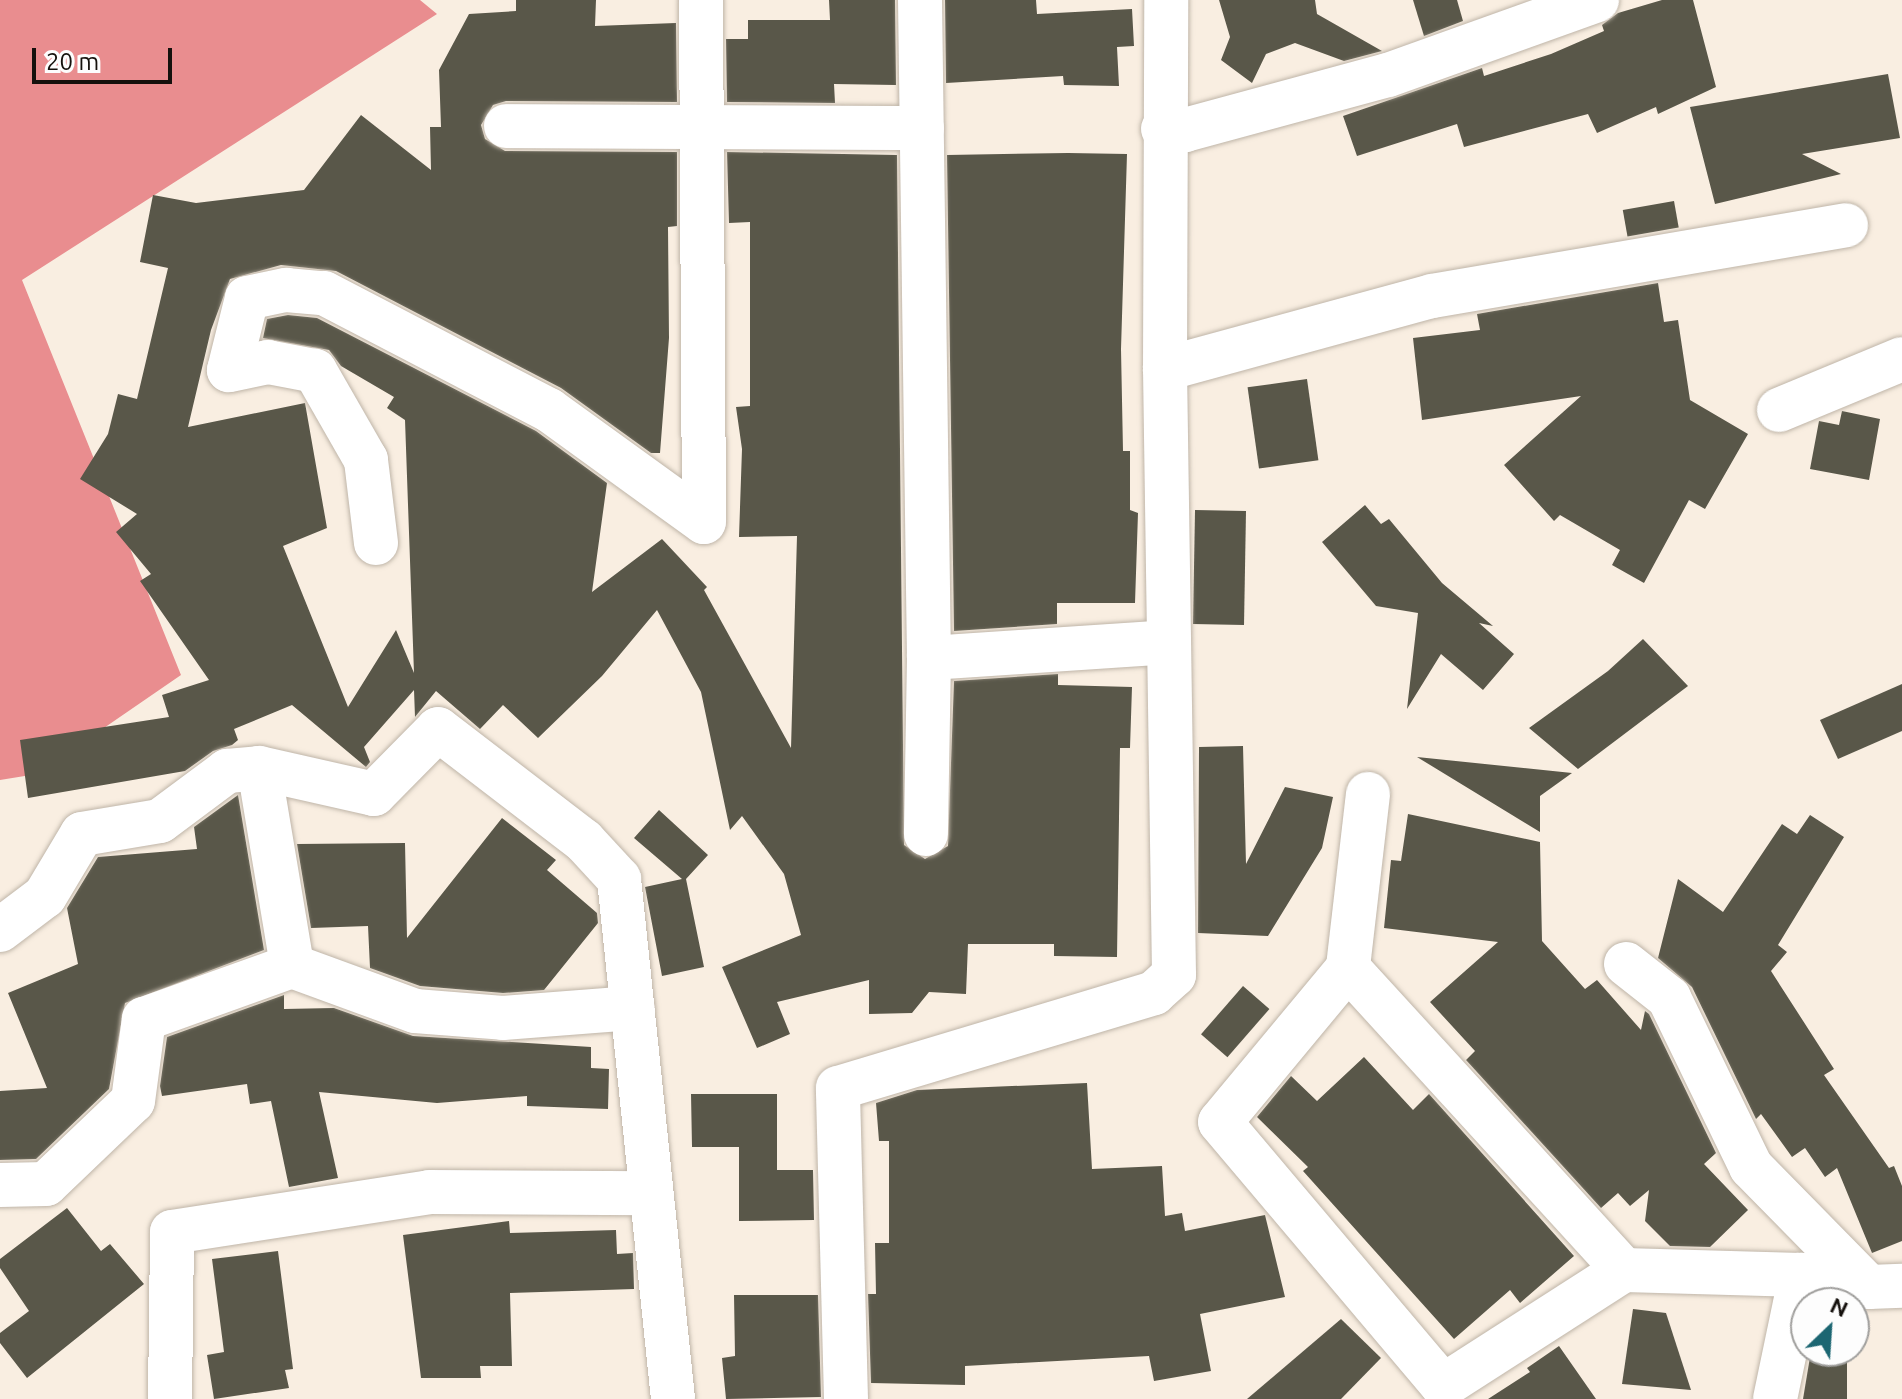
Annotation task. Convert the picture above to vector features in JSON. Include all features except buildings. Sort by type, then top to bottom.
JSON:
[{"type":"street","points":[[376,543],[366,460],[315,371],[268,362],[229,370],[247,298],[286,290],[324,293],[549,410],[704,522],[701,0]]},
{"type":"street","points":[[920,0],[929,658],[926,834]]},
{"type":"street","points":[[846,1399],[838,1088],[1154,993],[1174,975],[1167,642],[1171,499],[1165,369],[1163,129],[1166,0]]},
{"type":"street","points":[[1163,129],[1185,130],[1388,75],[1597,0]]},
{"type":"street","points":[[506,126],[922,128]]},
{"type":"street","points":[[1165,369],[1432,296],[1846,225]]},
{"type":"street","points":[[1779,410],[1902,359]]},
{"type":"street","points":[[929,658],[1167,642]]},
{"type":"street","points":[[0,930],[45,896],[82,834],[160,821],[227,771],[259,768],[374,794],[438,729],[584,841],[619,879],[673,1399]]},
{"type":"street","points":[[259,768],[292,966]]},
{"type":"street","points":[[1368,794],[1348,968],[1220,1122],[1443,1386],[1624,1270],[1801,1275],[1885,1287]]},
{"type":"street","points":[[1626,964],[1669,998],[1751,1167],[1885,1287]]},
{"type":"street","points":[[0,1185],[46,1184],[133,1101],[144,1019],[292,966],[415,1011],[503,1018],[633,1008]]},
{"type":"street","points":[[1348,968],[1624,1270]]},
{"type":"street","points":[[170,1399],[172,1232],[429,1192],[651,1193]]},
{"type":"street","points":[[1775,1399],[1801,1275]]},
{"type":"shaded area","points":[[0,0],[420,0],[437,14],[22,280],[181,675],[37,774],[0,780]]}]
